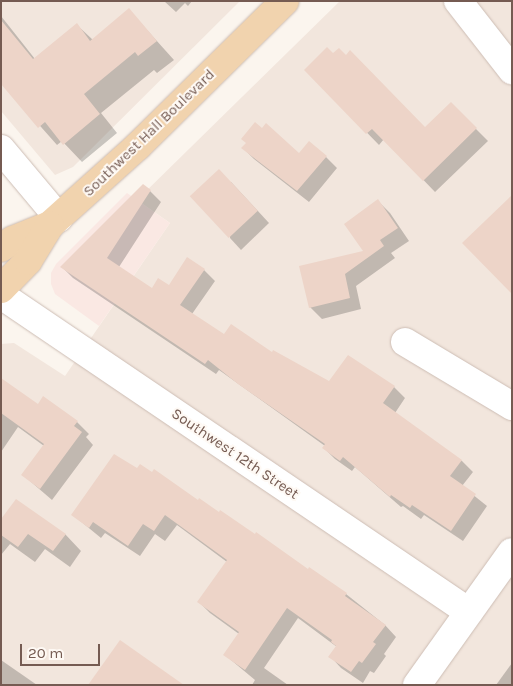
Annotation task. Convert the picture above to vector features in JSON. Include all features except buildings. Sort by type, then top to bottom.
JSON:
[{"type":"main road","name":"Southwest Hall Boulevard","points":[[1,248],[13,240],[54,222],[138,146],[285,1]]},
{"type":"main road","points":[[1,290],[28,261],[54,222]]},
{"type":"street","points":[[458,1],[512,70]]},
{"type":"street","points":[[1,149],[54,222]]},
{"type":"street","name":"Southwest 12th Street","points":[[1,296],[469,612]]},
{"type":"street","points":[[405,342],[512,406]]},
{"type":"street","points":[[418,685],[512,552]]},
{"type":"shaded area","points":[[1,1],[240,1],[73,167],[55,175],[1,111]]},
{"type":"shaded area","points":[[340,1],[512,1],[512,685],[1,685],[1,344],[14,343],[65,376],[170,223],[137,200]]},
{"type":"shaded area","points":[[127,193],[170,223],[99,326],[55,294],[51,284],[51,273],[56,264]]}]
